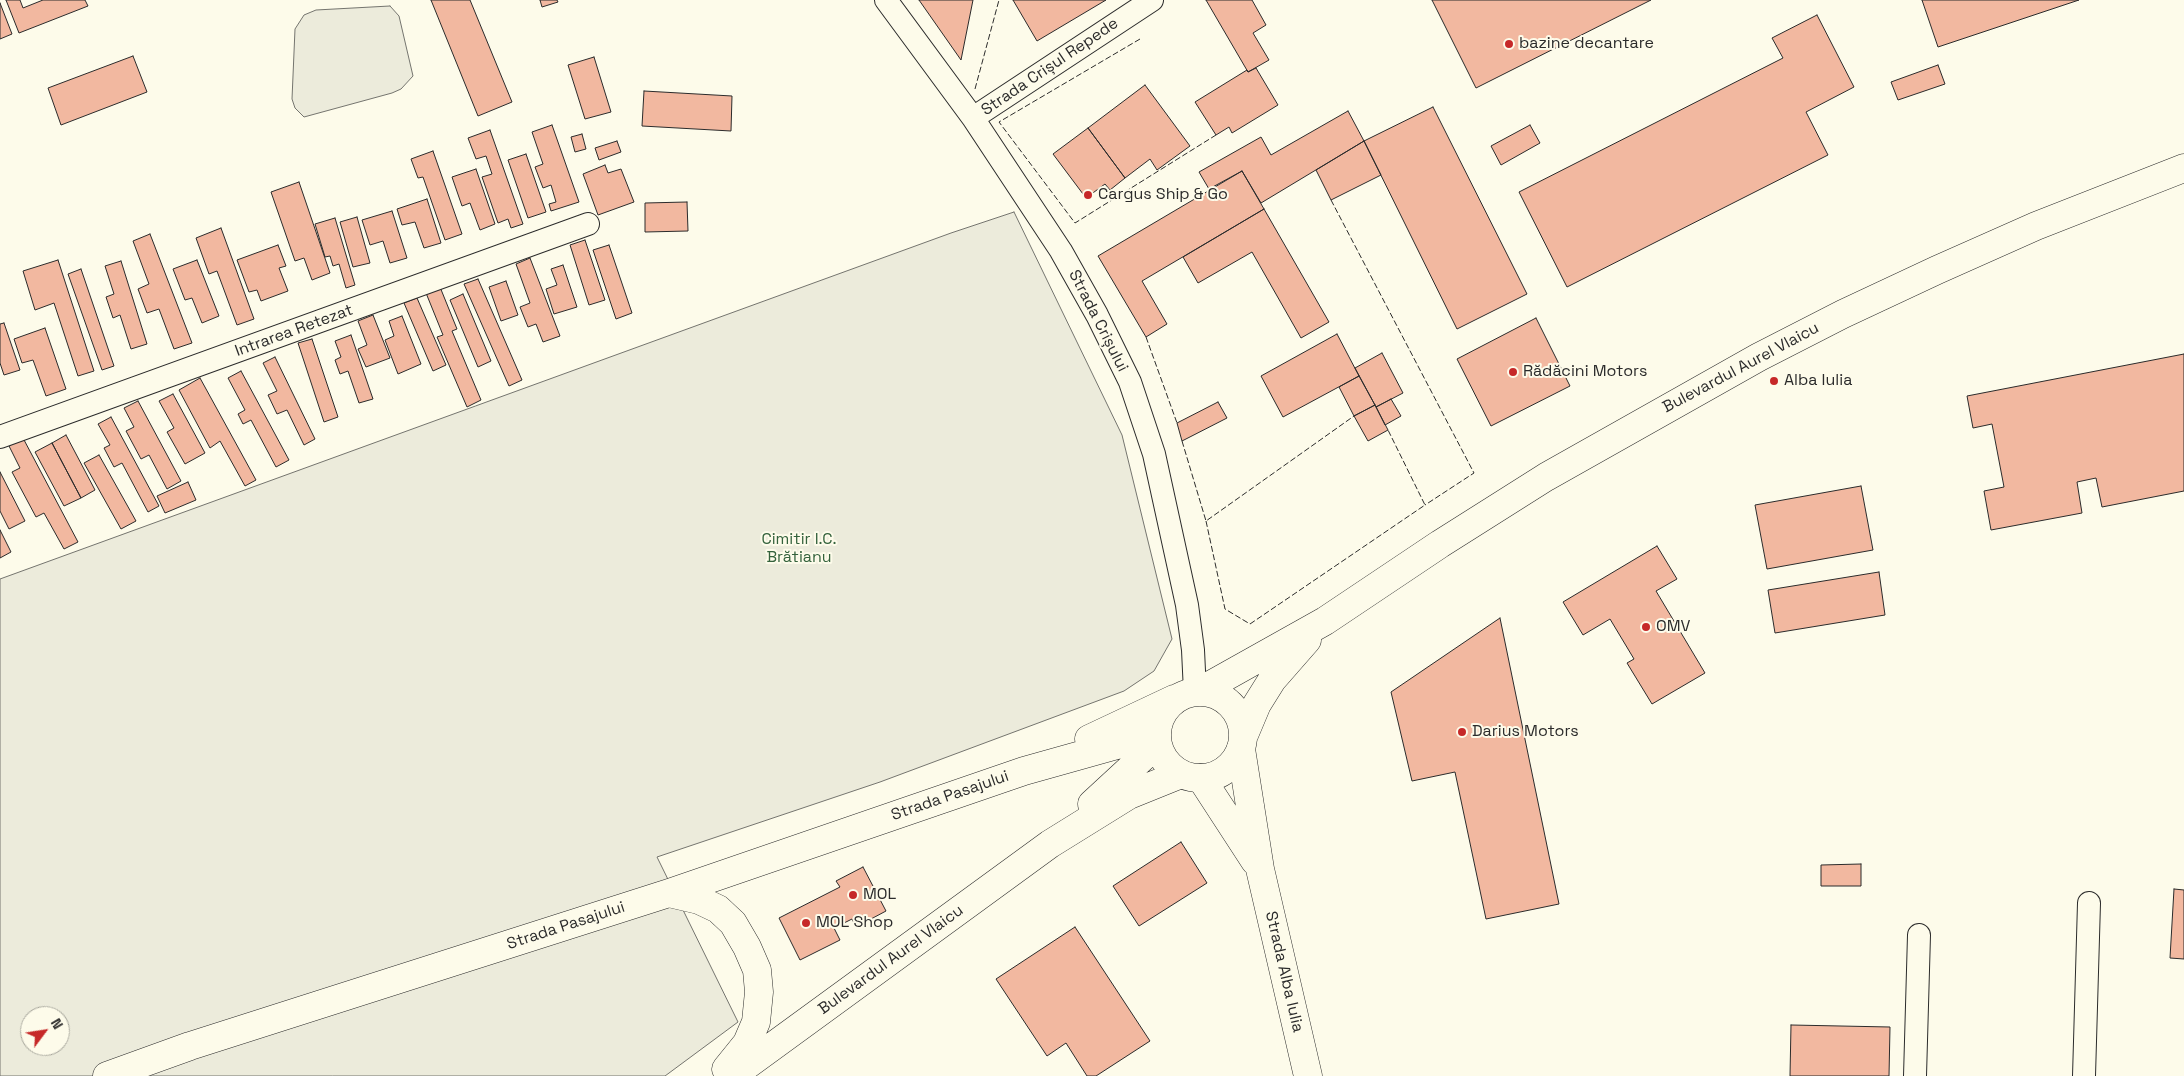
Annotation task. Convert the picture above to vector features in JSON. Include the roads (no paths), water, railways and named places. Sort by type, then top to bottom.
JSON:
[{"type":"main road","name":"Bulevardul Aurel Vlaicu","points":[[1191,693],[1325,622],[1440,544],[1546,477],[1759,357],[1843,314],[1937,270],[2036,226],[2184,168]]},
{"type":"main road","name":"Bulevardul Aurel Vlaicu","points":[[1242,742],[1257,704],[1272,680],[1291,656],[1325,622]]},
{"type":"main road","points":[[1191,693],[1212,693],[1225,699],[1238,715],[1242,742],[1235,760],[1226,770],[1214,776],[1191,776],[1171,767],[1163,758],[1157,739],[1161,714],[1191,693]]},
{"type":"main road","name":"Strada Pasajului","points":[[1024,771],[1191,693]]},
{"type":"main road","name":"Bulevardul Aurel Vlaicu","points":[[1050,844],[1157,739]]},
{"type":"main road","name":"Strada Pasajului","points":[[108,1076],[190,1046],[669,893],[1024,771],[1157,739]]},
{"type":"main road","name":"Strada Alba Iulia","points":[[1242,742],[1260,869],[1308,1076]]},
{"type":"main road","name":"Bulevardul Aurel Vlaicu","points":[[732,1076],[1050,844],[1129,795],[1191,776]]},
{"type":"main road","name":"Strada Alba Iulia","points":[[1191,776],[1260,869]]},
{"type":"main road","points":[[669,893],[699,900],[718,909],[733,923],[747,947],[757,970],[759,992],[756,1022],[747,1043],[720,1076]]},
{"type":"street","name":"Strada Crișului","points":[[886,0],[973,118],[1061,251],[1097,315],[1130,382],[1154,454],[1187,605],[1193,650],[1191,693]]},
{"type":"street","name":"Strada Crișul Repede","points":[[973,118],[1152,0]]},
{"type":"street","name":"Intrarea Retezat","points":[[0,437],[588,224]]},
{"type":"street","points":[[2084,1076],[2089,904]]},
{"type":"street","points":[[1915,1076],[1919,934]]},
{"type":"place","name":"bazine decantare","points":[[1509,44]]},
{"type":"place","name":"Cargus Ship & Go","points":[[1088,195]]},
{"type":"place","name":"Rădăcini Motors","points":[[1513,372]]},
{"type":"place","name":"Alba Iulia","points":[[1774,381]]},
{"type":"place","name":"OMV","points":[[1646,627]]},
{"type":"place","name":"Darius Motors","points":[[1462,732]]},
{"type":"place","name":"MOL","points":[[853,895]]},
{"type":"place","name":"MOL Shop","points":[[806,923]]},
{"type":"park label","name":"Cimitir I.C. Brătianu","points":[[799,549]]}]
